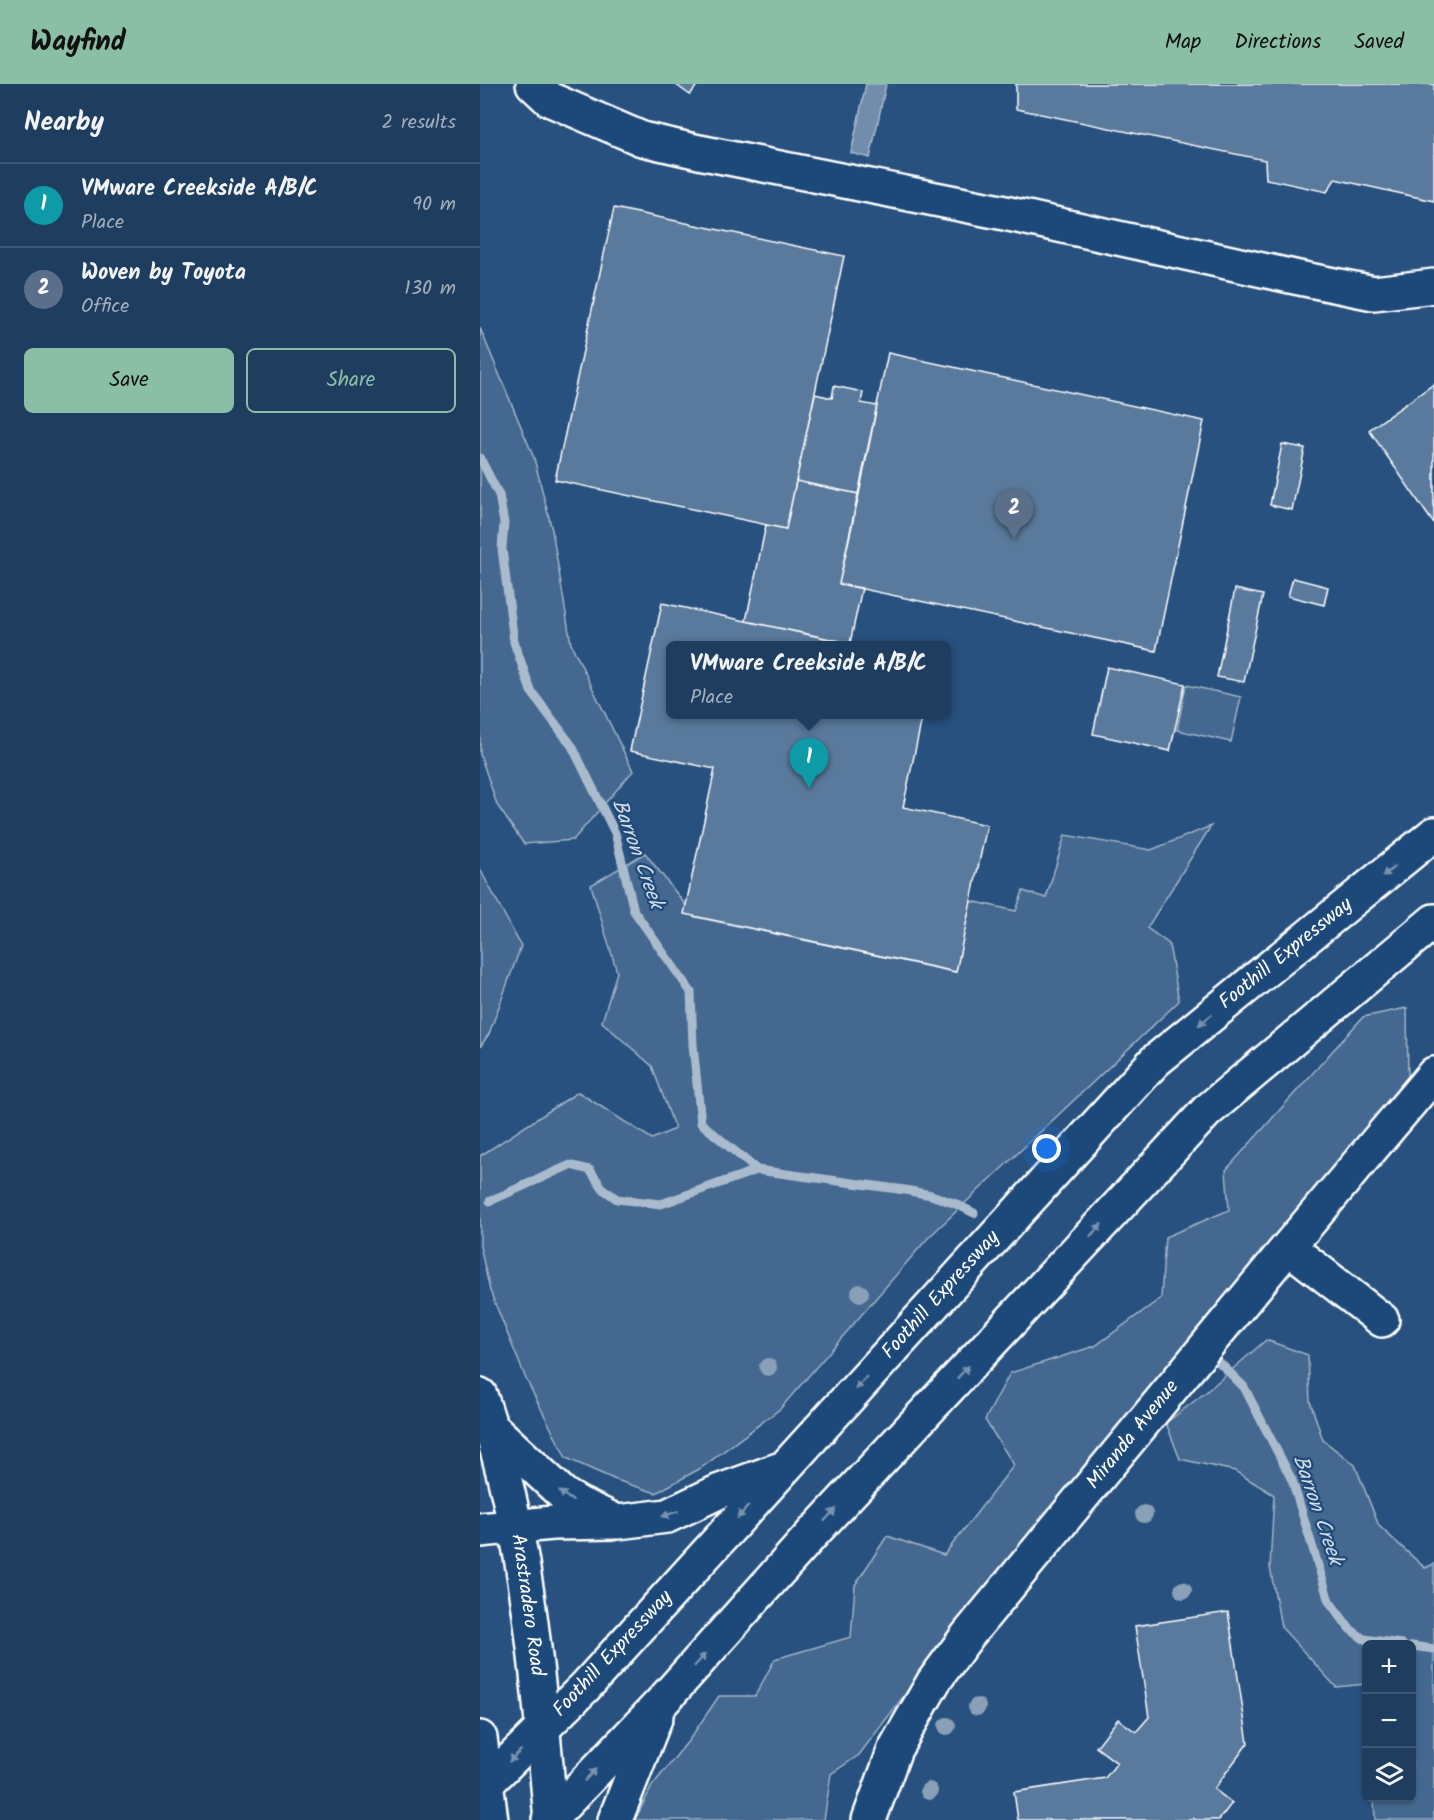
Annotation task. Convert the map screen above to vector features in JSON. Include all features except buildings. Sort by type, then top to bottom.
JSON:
[{"type":"main road","points":[[533,84],[549,99],[642,139],[699,152],[989,210],[1374,293],[1434,286]]},
{"type":"main road","name":"Foothill Expressway","points":[[483,1787],[585,1687],[1155,1061],[1434,834]]},
{"type":"main road","points":[[550,1819],[661,1703],[813,1533],[1207,1111],[1434,921]]},
{"type":"main road","name":"Miranda Avenue","points":[[869,1820],[895,1749],[934,1682],[968,1635],[1434,1074]]},
{"type":"main road","points":[[1288,1247],[1382,1320]]},
{"type":"main road","name":"Arastradero Road","points":[[480,1395],[491,1427],[516,1528],[534,1632],[550,1819]]},
{"type":"main road","points":[[491,1427],[564,1495],[618,1522]]},
{"type":"main road","points":[[480,1530],[553,1523],[618,1522],[668,1516],[720,1491],[783,1468]]},
{"type":"main road","points":[[615,1820],[661,1703]]},
{"type":"main road","points":[[480,1738],[483,1787],[491,1820]]},
{"type":"shaded area","points":[[866,84],[886,84],[870,158],[851,153]]},
{"type":"shaded area","points":[[480,328],[534,458],[552,530],[571,644],[633,771],[573,840],[524,844],[497,805],[480,754]]},
{"type":"shaded area","points":[[1186,685],[1241,697],[1231,742],[1177,730]]},
{"type":"shaded area","points":[[1211,826],[1147,928],[1169,944],[1179,1001],[928,1238],[780,1409],[701,1468],[656,1493],[616,1480],[566,1458],[526,1379],[490,1291],[480,1246],[480,1156],[578,1092],[652,1139],[675,1129],[652,1066],[602,1022],[617,972],[591,885],[645,853],[695,917],[955,972],[971,901],[1016,911],[1023,891],[1046,898],[1065,835],[1151,850]]},
{"type":"shaded area","points":[[480,869],[521,946],[489,1034],[480,1047]]},
{"type":"shaded area","points":[[1407,1008],[1408,1076],[965,1615],[859,1755],[831,1774],[824,1820],[635,1820],[652,1786],[689,1740],[719,1696],[755,1696],[775,1659],[851,1637],[855,1585],[887,1536],[944,1555],[1014,1465],[985,1420],[1010,1373],[1095,1346],[1161,1298],[1165,1237],[1229,1210],[1226,1170],[1363,1017]]},
{"type":"shaded area","points":[[1266,1340],[1308,1355],[1310,1401],[1323,1440],[1355,1465],[1379,1526],[1425,1568],[1434,1564],[1434,1820],[1375,1820],[1374,1802],[1416,1802],[1416,1640],[1362,1640],[1362,1684],[1336,1687],[1281,1627],[1270,1567],[1274,1495],[1235,1471],[1180,1459],[1166,1423]]},
{"type":"waterway","name":"Barron Creek","points":[[480,458],[499,495],[504,523],[502,549],[514,642],[531,691],[572,746],[615,833],[634,911],[691,992],[693,1045],[701,1123],[757,1170],[931,1195],[974,1213]]},
{"type":"waterway","points":[[490,1201],[570,1165],[590,1170],[603,1189],[617,1199],[661,1204],[757,1170]]},
{"type":"waterway","name":"Barron Creek","points":[[1217,1360],[1244,1387],[1292,1480],[1329,1601],[1350,1629],[1364,1639],[1372,1640]]},
{"type":"waterway","name":"Barron Creek","points":[[1416,1647],[1434,1649]]},
{"type":"place","name":"Woven by Toyota","points":[[1014,539]]},
{"type":"place","name":"VMware Creekside A/B/C","points":[[809,788]]}]
